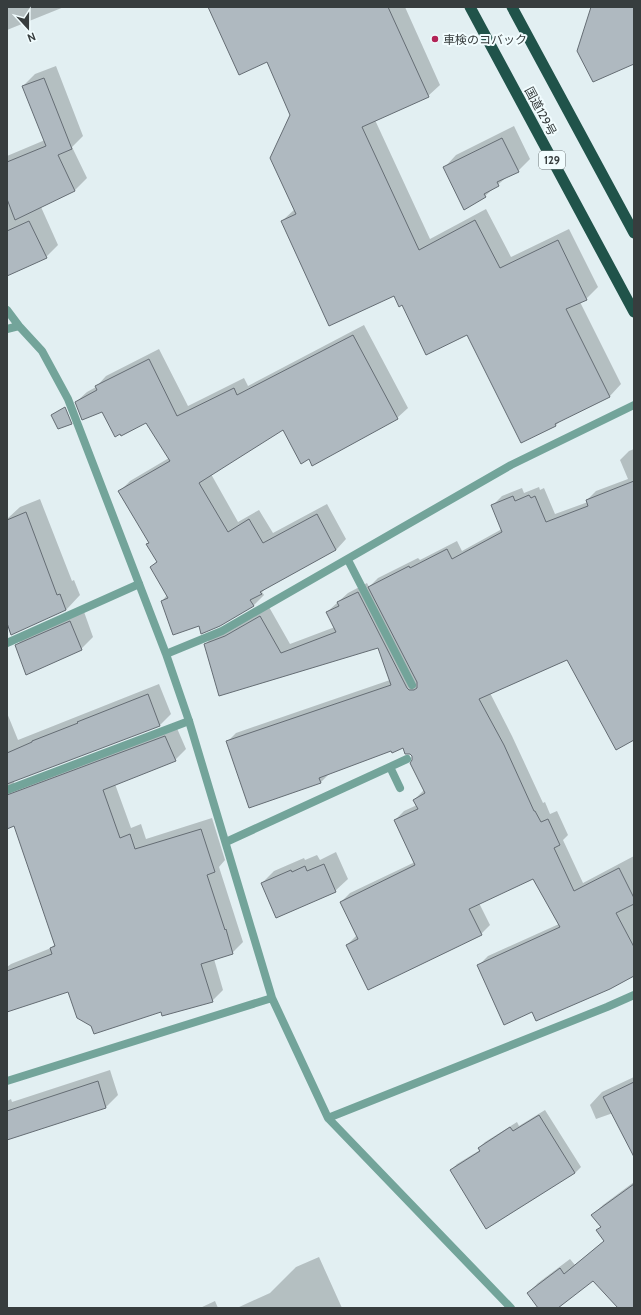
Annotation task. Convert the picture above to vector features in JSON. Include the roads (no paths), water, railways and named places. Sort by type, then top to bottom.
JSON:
[{"type":"highway","name":"国道129号","points":[[470,7],[634,312]]},
{"type":"highway","name":"国道129号","points":[[512,7],[634,233]]},
{"type":"street","points":[[7,310],[19,326],[42,351],[68,399],[166,654],[190,721],[272,998],[328,1118],[511,1308]]},
{"type":"street","points":[[7,330],[19,326]]},
{"type":"street","points":[[166,654],[222,631],[512,465],[634,405]]},
{"type":"street","points":[[348,560],[412,686]]},
{"type":"street","points":[[7,642],[139,584]]},
{"type":"street","points":[[7,790],[190,721]]},
{"type":"street","points":[[226,842],[407,759]]},
{"type":"street","points":[[390,767],[400,788]]},
{"type":"street","points":[[328,1118],[634,995]]},
{"type":"street","points":[[7,1081],[272,998]]},
{"type":"place","name":"車検のコバック","points":[[435,39]]}]
